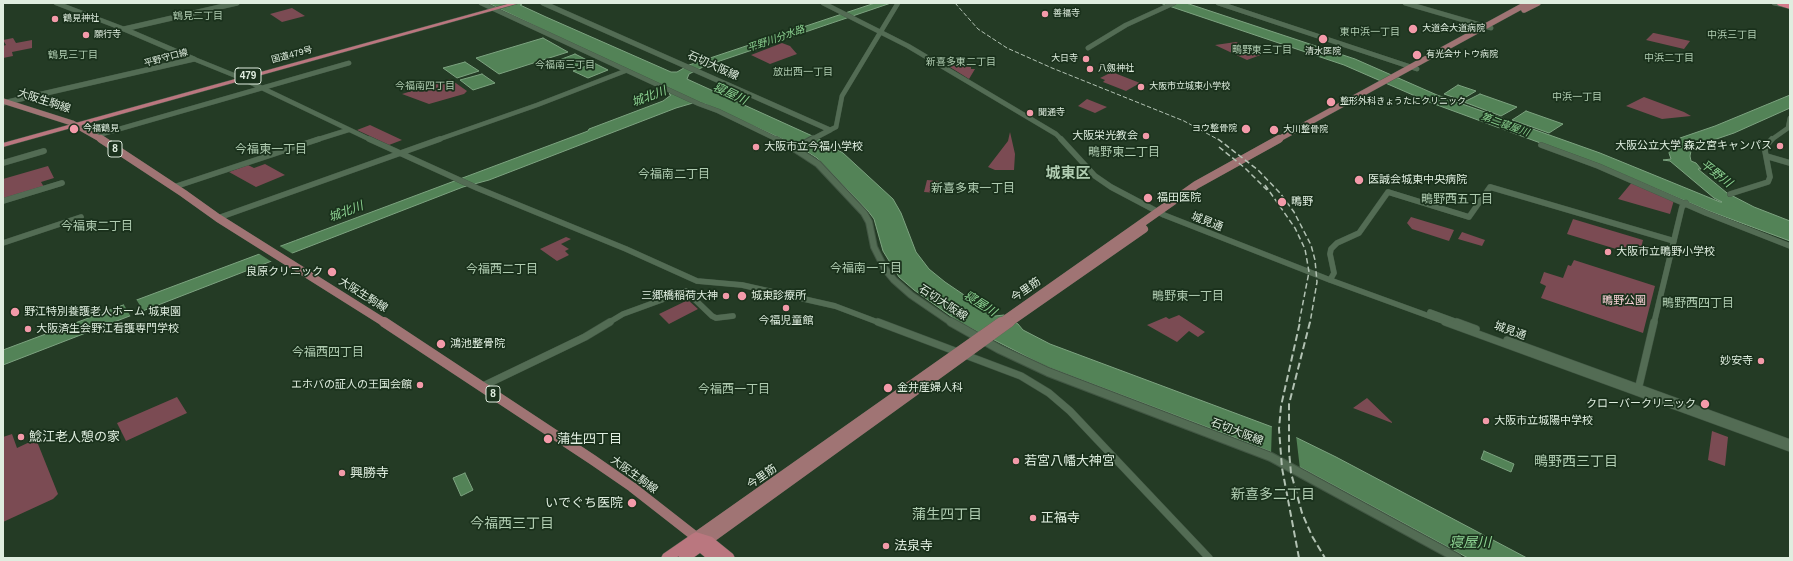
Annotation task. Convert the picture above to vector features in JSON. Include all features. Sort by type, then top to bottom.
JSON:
[{"type":"highway","name":"国道479号","points":[[3,144],[239,77],[510,3]]},
{"type":"highway","name":"国道479号","points":[[494,8],[517,3]]},
{"type":"highway","points":[[667,558],[702,541]]},
{"type":"highway","points":[[684,558],[702,541]]},
{"type":"highway","points":[[702,541],[715,558]]},
{"type":"highway","points":[[702,541],[729,558]]},
{"type":"main road","points":[[124,29],[148,22],[236,3]]},
{"type":"main road","name":"石切大阪線","points":[[543,3],[830,130]]},
{"type":"main road","points":[[1414,68],[1528,3]]},
{"type":"main road","points":[[1488,27],[1538,3]]},
{"type":"main road","points":[[1775,3],[1787,4]]},
{"type":"main road","name":"平野守口線","points":[[124,29],[194,59]]},
{"type":"main road","name":"平野守口線","points":[[5,102],[194,59]]},
{"type":"main road","name":"今里筋","points":[[702,541],[984,338],[1163,212],[1201,188],[1414,68]]},
{"type":"main road","name":"大阪生駒線","points":[[5,102],[73,124],[95,136],[174,187],[218,218],[481,386],[593,460],[632,487],[702,541]]},
{"type":"main road","points":[[796,148],[830,130]]},
{"type":"main road","name":"石切大阪線","points":[[796,148],[818,164],[864,213],[869,222],[874,247],[885,269],[894,280],[934,312],[1048,372],[1271,457],[1457,558]]},
{"type":"street","points":[[56,3],[124,29]]},
{"type":"street","points":[[481,3],[796,148]]},
{"type":"street","name":"城見通","points":[[823,3],[908,46],[1056,134],[1095,176],[1115,189],[1163,212],[1331,279],[1638,390],[1790,443]]},
{"type":"street","points":[[830,130],[836,127],[842,96],[898,3]]},
{"type":"street","points":[[1088,48],[1126,25],[1174,3]]},
{"type":"street","points":[[1218,3],[1414,68]]},
{"type":"street","points":[[1405,3],[1488,27]]},
{"type":"street","points":[[194,59],[239,77],[261,89],[453,178],[697,281],[748,286],[828,304],[963,353],[1020,376],[1062,403],[1209,558]]},
{"type":"street","points":[[95,136],[349,63]]},
{"type":"street","points":[[218,218],[537,105],[626,71]]},
{"type":"street","points":[[1730,194],[1739,190],[1768,183],[1770,176],[1765,151],[1766,145],[1788,128],[1790,118]]},
{"type":"street","points":[[174,187],[348,130]]},
{"type":"street","points":[[1541,145],[1598,166],[1706,213],[1790,246]]},
{"type":"street","points":[[3,163],[44,151]]},
{"type":"street","points":[[1766,156],[1790,163]]},
{"type":"street","points":[[3,201],[62,182]]},
{"type":"street","points":[[1331,279],[1334,273],[1330,254],[1332,248],[1337,243],[1358,233],[1388,192],[1470,217],[1490,187],[1674,241]]},
{"type":"street","points":[[1638,390],[1682,206],[1686,203]]},
{"type":"street","points":[[3,243],[81,217]]},
{"type":"street","points":[[481,386],[585,337],[623,314],[681,292],[686,291],[716,318],[733,316]]},
{"type":"street","name":"城見通","points":[[1638,390],[1790,448]]},
{"type":"green space","points":[[292,8],[305,16],[282,22],[270,14]]},
{"type":"green space","points":[[1653,33],[1690,41],[1684,49],[1646,40]]},
{"type":"green space","points":[[13,38],[16,43],[32,40],[32,48],[12,52],[13,56],[3,58],[3,46],[6,45],[3,40]]},
{"type":"green space","points":[[1236,42],[1266,53],[1247,60],[1215,45]]},
{"type":"green space","points":[[782,43],[790,46],[797,54],[770,64],[751,55]]},
{"type":"green space","points":[[945,64],[971,67],[971,69],[975,69],[969,79]]},
{"type":"green space","points":[[1112,72],[1140,83],[1126,91],[1103,82],[1105,80],[1100,78]]},
{"type":"green space","points":[[450,79],[467,91],[464,94],[429,104],[402,94]]},
{"type":"green space","points":[[1644,97],[1691,116],[1662,119],[1626,106]]},
{"type":"green space","points":[[1087,99],[1107,107],[1095,113],[1078,106]]},
{"type":"green space","points":[[370,125],[402,140],[389,145],[357,130]]},
{"type":"green space","points":[[1010,132],[1015,154],[1014,170],[995,170],[988,167],[1008,141]]},
{"type":"green space","points":[[265,164],[285,175],[256,187],[229,172],[248,165],[254,168]]},
{"type":"green space","points":[[48,166],[54,178],[41,182],[44,187],[3,199],[3,179]]},
{"type":"green space","points":[[927,180],[950,182],[951,191],[939,190],[937,193],[924,192]]},
{"type":"green space","points":[[1633,181],[1674,200],[1670,214],[1618,199]]},
{"type":"green space","points":[[1411,217],[1454,230],[1449,241],[1412,229],[1407,223]]},
{"type":"green space","points":[[1573,219],[1643,240],[1639,256],[1567,234]]},
{"type":"green space","points":[[1462,232],[1485,240],[1482,246],[1458,239]]},
{"type":"green space","points":[[566,237],[571,239],[561,244],[569,249],[565,251],[569,255],[557,261],[540,249]]},
{"type":"green space","name":"鴫野公園","points":[[1574,260],[1655,286],[1643,333],[1541,298],[1546,286],[1540,283],[1544,272],[1563,278],[1568,265],[1571,266]]},
{"type":"green space","points":[[688,300],[698,309],[669,324],[659,314]]},
{"type":"green space","points":[[1179,315],[1205,332],[1198,337],[1189,331],[1177,342],[1147,325],[1166,317],[1169,319]]},
{"type":"green space","points":[[177,397],[187,413],[126,441],[117,423]]},
{"type":"green space","points":[[1367,398],[1392,422],[1392,423],[1353,408]]},
{"type":"green space","points":[[1712,431],[1728,437],[1725,466],[1708,460]]},
{"type":"green space","points":[[12,434],[17,448],[36,439],[58,494],[53,499],[3,522],[3,437]]},
{"type":"water","points":[[488,3],[520,3],[522,4],[520,5],[546,17],[671,72],[677,72],[689,65],[875,3],[891,3],[705,66],[689,74],[687,79],[819,139],[843,153],[893,199],[901,213],[916,252],[929,269],[945,282],[995,316],[1004,315],[1018,324],[1023,330],[1050,344],[1283,431],[1336,457],[1527,558],[1468,558],[1274,453],[1045,366],[959,322],[914,290],[899,277],[883,251],[874,219],[817,158],[800,147],[705,104],[693,103],[676,108],[489,180],[463,187],[3,365],[3,350],[588,131],[589,129],[663,101],[671,95],[669,94],[671,92]]},
{"type":"water","name":"第二寝屋川","points":[[1160,3],[1186,3],[1355,59],[1437,95],[1600,153],[1720,202],[1722,202],[1714,198],[1670,161],[1663,160],[1671,159],[1669,153],[1671,145],[1680,138],[1715,126],[1790,95],[1790,108],[1734,133],[1696,146],[1691,151],[1690,156],[1691,161],[1696,163],[1701,169],[1698,169],[1727,193],[1754,207],[1790,221],[1790,241],[1709,211],[1603,166],[1429,102],[1344,65]]},
{"type":"water","points":[[543,38],[568,52],[499,74],[476,58]]},
{"type":"water","points":[[575,54],[589,61],[568,69],[554,62]]},
{"type":"water","points":[[465,62],[479,71],[457,78],[443,68]]},
{"type":"water","points":[[594,63],[608,70],[588,78],[573,71]]},
{"type":"water","points":[[482,74],[495,83],[473,90],[460,80]]},
{"type":"water","points":[[1458,85],[1476,91],[1461,100],[1444,94]]},
{"type":"water","points":[[1480,94],[1517,107],[1501,116],[1464,102]]},
{"type":"water","points":[[1526,111],[1563,124],[1549,133],[1512,120]]},
{"type":"water","points":[[1484,451],[1514,464],[1511,472],[1481,459]]},
{"type":"water","points":[[465,473],[473,490],[461,496],[453,478]]},
{"type":"pier","points":[[278,245],[293,254],[272,262],[258,253]]},
{"type":"pier","points":[[136,299],[144,312],[131,317],[123,303]]},
{"type":"pier","points":[[1272,424],[1296,435],[1300,469],[1271,455]]},
{"type":"railway","points":[[955,3],[978,29],[1007,48],[1052,68],[1184,121],[1219,140]]},
{"type":"railway","points":[[1218,139],[1258,170],[1280,193],[1294,212],[1311,245],[1315,260],[1317,282],[1310,323]]},
{"type":"railway","points":[[1219,147],[1245,168],[1267,190]]},
{"type":"railway","points":[[1265,185],[1295,228],[1305,249],[1309,272],[1299,323]]},
{"type":"railway","points":[[1299,558],[1282,468],[1279,429],[1281,406],[1300,322]]},
{"type":"railway","points":[[1310,322],[1289,404],[1289,451],[1291,473],[1302,513],[1312,536],[1325,558]]},
{"type":"place","name":"善福寺","points":[[1045,14]]},
{"type":"place","name":"鶴見神社","points":[[55,19]]},
{"type":"place","name":"大道会大道病院","points":[[1413,29]]},
{"type":"place","name":"願行寺","points":[[86,35]]},
{"type":"place","name":"清水医院","points":[[1323,39]]},
{"type":"place","name":"有光会サトウ病院","points":[[1417,55]]},
{"type":"place","name":"大日寺","points":[[1086,59]]},
{"type":"place","name":"八劔神社","points":[[1090,69]]},
{"type":"place","name":"大阪市立城東小学校","points":[[1141,87]]},
{"type":"place","name":"整形外科きょうたにクリニック","points":[[1331,102]]},
{"type":"place","name":"聞通寺","points":[[1030,113]]},
{"type":"place","name":"今福鶴見","points":[[74,129]]},
{"type":"place","name":"ヨウ整骨院","points":[[1246,129]]},
{"type":"place","name":"大川整骨院","points":[[1274,130]]},
{"type":"place","name":"大阪栄光教会","points":[[1146,136]]},
{"type":"place","name":"大阪公立大学 森之宮キャンパス","points":[[1780,146]]},
{"type":"place","name":"大阪市立今福小学校","points":[[756,147]]},
{"type":"place","name":"医誠会城東中央病院","points":[[1359,180]]},
{"type":"place","name":"福田医院","points":[[1148,198]]},
{"type":"place","name":"鴫野","points":[[1282,202]]},
{"type":"place","name":"大阪市立鴫野小学校","points":[[1608,252]]},
{"type":"place","name":"良原クリニック","points":[[332,272]]},
{"type":"place","name":"三郷橋稲荷大神","points":[[726,296]]},
{"type":"place","name":"城東診療所","points":[[742,296]]},
{"type":"place","name":"今福児童館","points":[[786,308]]},
{"type":"place","name":"野江特別養護老人ホーム 城東園","points":[[15,312]]},
{"type":"place","name":"大阪済生会野江看護専門学校","points":[[28,329]]},
{"type":"place","name":"鴻池整骨院","points":[[441,344]]},
{"type":"place","name":"妙安寺","points":[[1761,361]]},
{"type":"place","name":"エホバの証人の王国会館","points":[[420,385]]},
{"type":"place","name":"金井産婦人科","points":[[888,388]]},
{"type":"place","name":"クローバークリニック","points":[[1705,404]]},
{"type":"place","name":"大阪市立城陽中学校","points":[[1486,421]]},
{"type":"place","name":"鯰江老人憩の家","points":[[21,437]]},
{"type":"place","name":"蒲生四丁目","points":[[548,439]]},
{"type":"place","name":"若宮八幡大神宮","points":[[1016,461]]},
{"type":"place","name":"興勝寺","points":[[342,473]]},
{"type":"place","name":"いでぐち医院","points":[[632,503]]},
{"type":"place","name":"正福寺","points":[[1033,518]]},
{"type":"place","name":"法泉寺","points":[[886,546]]},
{"type":"district","name":"鶴見二丁目","points":[[198,16]]},
{"type":"district","name":"東中浜一丁目","points":[[1370,32]]},
{"type":"district","name":"中浜三丁目","points":[[1732,35]]},
{"type":"district","name":"鴫野東三丁目","points":[[1262,50]]},
{"type":"district","name":"鶴見三丁目","points":[[73,55]]},
{"type":"district","name":"中浜二丁目","points":[[1669,58]]},
{"type":"district","name":"新喜多東二丁目","points":[[961,62]]},
{"type":"district","name":"今福南三丁目","points":[[565,65]]},
{"type":"district","name":"放出西一丁目","points":[[803,72]]},
{"type":"district","name":"今福南四丁目","points":[[425,86]]},
{"type":"district","name":"中浜一丁目","points":[[1577,97]]},
{"type":"district","name":"今福東一丁目","points":[[271,150]]},
{"type":"district","name":"鴫野東二丁目","points":[[1124,153]]},
{"type":"district","name":"城東区","points":[[1068,174]]},
{"type":"district","name":"今福南二丁目","points":[[674,175]]},
{"type":"district","name":"新喜多東一丁目","points":[[973,189]]},
{"type":"district","name":"鴫野西五丁目","points":[[1457,200]]},
{"type":"district","name":"今福東二丁目","points":[[97,227]]},
{"type":"district","name":"今福南一丁目","points":[[866,269]]},
{"type":"district","name":"今福西二丁目","points":[[502,270]]},
{"type":"district","name":"鴫野東一丁目","points":[[1188,297]]},
{"type":"district","name":"鴫野西四丁目","points":[[1698,304]]},
{"type":"district","name":"今福西四丁目","points":[[328,353]]},
{"type":"district","name":"今福西一丁目","points":[[734,390]]},
{"type":"district","name":"鴫野西三丁目","points":[[1576,462]]},
{"type":"district","name":"新喜多二丁目","points":[[1273,495]]},
{"type":"district","name":"蒲生四丁目","points":[[947,515]]},
{"type":"district","name":"今福西三丁目","points":[[512,524]]},
{"type":"water label","name":"平野川分水路","points":[[776,39]]},
{"type":"water label","name":"寝屋川","points":[[730,94]]},
{"type":"water label","name":"城北川","points":[[649,97]]},
{"type":"water label","name":"平野川","points":[[1716,174]]},
{"type":"water label","name":"城北川","points":[[346,212]]},
{"type":"water label","name":"寝屋川","points":[[980,304]]},
{"type":"water label","name":"寝屋川","points":[[1470,543]]}]
